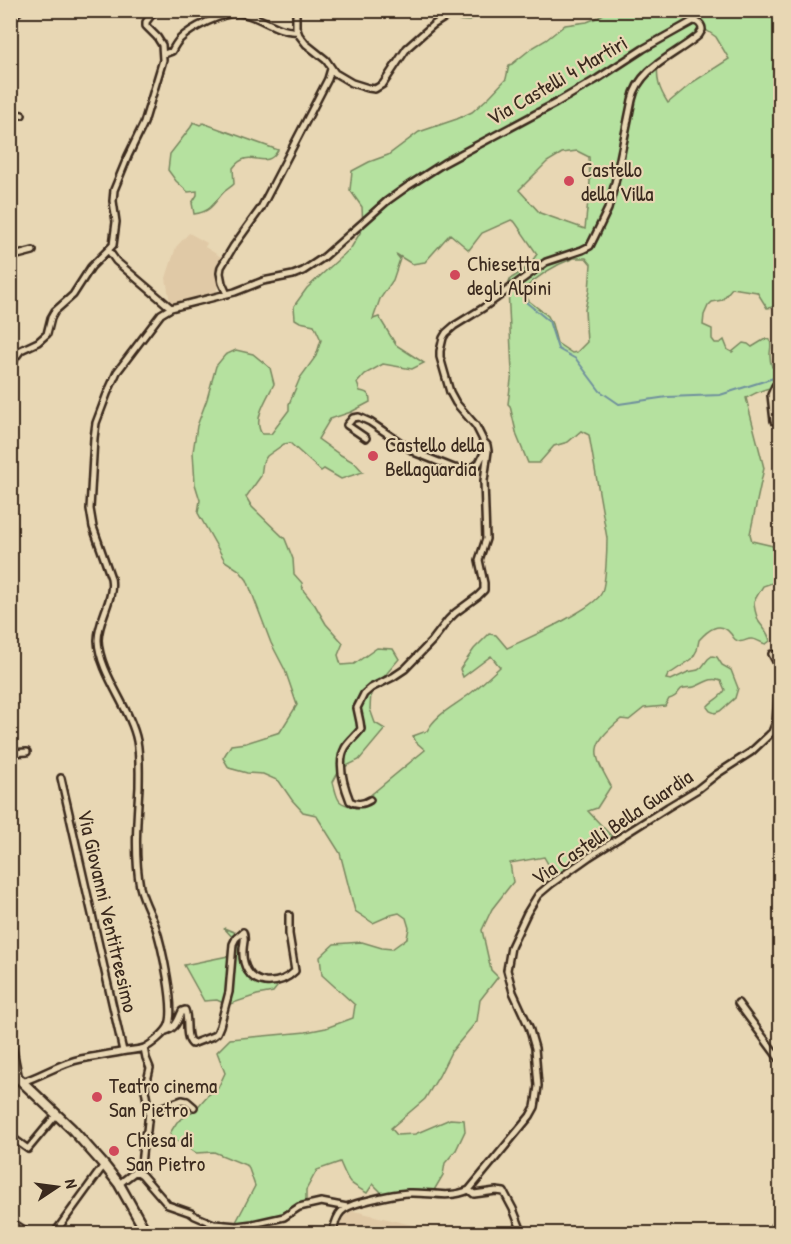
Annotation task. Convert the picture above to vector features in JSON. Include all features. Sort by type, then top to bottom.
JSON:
[{"type":"street","points":[[10,21],[20,10]]},
{"type":"street","points":[[10,373],[18,354],[47,334],[55,311],[73,295],[91,267],[113,245],[116,222],[114,190],[144,123],[163,60],[162,45],[146,26],[146,22],[155,10]]},
{"type":"street","points":[[296,10],[297,31],[301,39],[326,60],[335,73],[352,83],[368,88],[378,88],[387,80],[407,48],[452,10]]},
{"type":"street","points":[[693,21],[703,10]]},
{"type":"street","points":[[164,54],[170,53],[177,41],[190,31],[229,14],[239,13],[290,32],[297,31]]},
{"type":"street","name":"Via Castelli 4 Martiri","points":[[171,308],[303,271],[340,244],[387,201],[418,180],[556,103],[656,41],[693,21],[699,23],[702,28],[698,37],[651,69],[635,89],[608,209],[590,246],[543,264],[483,308],[454,326],[443,338],[440,357],[450,392],[456,403],[476,426],[483,440]]},
{"type":"street","points":[[227,294],[222,283],[221,267],[261,208],[328,79],[331,69]]},
{"type":"street","points":[[10,113],[22,116]]},
{"type":"street","points":[[10,257],[33,251]]},
{"type":"street","points":[[109,251],[116,261],[171,308],[153,322],[117,372],[101,407],[94,438],[90,509],[93,527],[112,586],[98,640],[108,673],[137,741],[139,772],[136,846],[138,867],[141,889],[159,940],[171,1006],[171,1018],[165,1032]]},
{"type":"street","points":[[774,421],[771,395],[775,386],[780,384]]},
{"type":"street","points":[[366,438],[346,425],[352,418],[359,417],[370,422],[416,453],[460,469],[470,468],[479,463],[484,453],[483,440]]},
{"type":"street","points":[[370,800],[363,803],[350,801],[342,768],[345,748],[361,728],[357,710],[360,700],[368,690],[405,669],[455,613],[484,590],[478,557],[485,546],[486,539],[484,481],[489,451],[483,440]]},
{"type":"street","name":"Via Castelli Bella Guardia","points":[[469,1190],[530,1116],[537,1101],[535,1048],[507,970],[511,947],[533,901],[551,884],[579,864],[698,789],[751,752],[772,732],[776,722],[780,683],[780,669],[772,654]]},
{"type":"street","points":[[10,753],[27,752]]},
{"type":"street","name":"Via Giovanni Ventitreesimo","points":[[61,778],[123,1052]]},
{"type":"street","points":[[17,1077],[33,1078],[80,1059],[144,1048],[176,1024],[182,1011],[185,1010],[188,1040],[192,1044],[207,1040],[217,1033],[229,992],[233,944],[243,932],[245,938],[243,959],[247,972],[257,981],[271,982],[287,978],[295,971],[289,934],[289,915]]},
{"type":"street","points":[[738,1003],[780,1060]]},
{"type":"street","points":[[10,1042],[17,1077],[57,1114],[104,1165],[147,1233]]},
{"type":"street","points":[[118,1184],[141,1165],[149,1112],[145,1090],[150,1068],[144,1048]]},
{"type":"street","points":[[149,1112],[182,1100],[194,1107]]},
{"type":"street","points":[[10,1136],[28,1149],[57,1114]]},
{"type":"street","points":[[57,1232],[104,1165]]},
{"type":"street","points":[[136,1171],[168,1205],[214,1224],[237,1226],[253,1224],[284,1217],[299,1208],[321,1202],[347,1207]]},
{"type":"street","points":[[332,1233],[341,1211],[347,1207],[384,1196],[409,1193],[447,1195],[469,1190],[474,1194],[504,1192],[521,1229]]},
{"type":"street","points":[[768,1233],[780,1220]]},
{"type":"street","points":[[10,1221],[30,1233]]},
{"type":"street","points":[[251,1233],[253,1224]]},
{"type":"shaded area","points":[[189,233],[207,243],[205,247],[226,260],[215,295],[171,309],[166,278],[176,247]]},
{"type":"shaded area","points":[[346,1209],[420,1227],[418,1233],[335,1234]]},
{"type":"green space","points":[[451,11],[487,11],[470,21],[453,20]]},
{"type":"green space","points":[[607,11],[780,11],[780,304],[767,308],[757,292],[732,288],[722,300],[712,302],[708,306],[703,325],[712,329],[712,339],[715,343],[724,340],[728,350],[732,352],[743,343],[752,347],[765,339],[770,340],[772,367],[780,366],[780,384],[771,388],[770,392],[770,388],[746,398],[764,468],[750,534],[752,541],[773,546],[778,557],[780,572],[775,582],[763,586],[754,601],[759,622],[770,641],[766,644],[754,639],[740,641],[735,640],[723,628],[710,630],[699,640],[692,659],[668,675],[666,679],[671,680],[698,670],[712,656],[717,657],[722,665],[731,670],[738,688],[735,698],[720,711],[715,713],[710,711],[707,707],[725,690],[721,681],[710,680],[682,689],[669,699],[665,706],[644,708],[629,720],[621,719],[603,736],[597,750],[597,757],[611,786],[597,808],[588,811],[616,841],[578,863],[559,883],[544,857],[510,863],[513,882],[492,909],[482,930],[491,970],[498,977],[480,1000],[477,1021],[451,1052],[425,1099],[391,1128],[397,1135],[415,1134],[450,1119],[464,1120],[465,1131],[456,1150],[445,1163],[443,1175],[433,1192],[384,1195],[373,1184],[367,1193],[349,1181],[340,1162],[317,1170],[306,1190],[306,1200],[296,1211],[249,1226],[236,1222],[255,1186],[248,1166],[214,1152],[196,1153],[177,1141],[170,1133],[177,1122],[195,1110],[207,1096],[218,1088],[225,1073],[217,1052],[230,1039],[306,1032],[326,1028],[353,1018],[355,1005],[322,975],[320,957],[334,944],[362,942],[392,949],[407,938],[409,928],[406,918],[399,913],[373,923],[355,911],[340,853],[316,815],[303,812],[279,781],[263,774],[229,768],[223,758],[231,745],[246,743],[280,732],[297,705],[285,670],[271,643],[247,580],[239,570],[225,561],[198,513],[200,500],[195,484],[193,452],[197,426],[216,366],[225,355],[236,350],[253,354],[270,368],[274,384],[264,402],[260,416],[259,428],[262,434],[271,434],[289,410],[289,404],[300,378],[316,356],[321,340],[314,325],[295,319],[294,306],[307,288],[351,248],[363,228],[362,207],[350,190],[352,171],[388,155],[419,132],[472,112],[506,79],[509,65],[565,25],[587,22]],"holes":[[[706,30],[716,37],[729,59],[693,82],[668,103],[659,84],[658,63]],[[577,151],[589,157],[590,182],[585,229],[540,213],[519,190],[547,162],[562,153]],[[511,220],[515,222],[537,254],[532,262],[510,279],[508,287],[512,372],[508,404],[528,463],[539,463],[554,446],[568,442],[581,431],[589,435],[607,538],[603,589],[595,601],[585,608],[558,624],[507,648],[496,635],[489,634],[474,649],[460,669],[463,677],[491,656],[500,667],[471,693],[441,714],[427,731],[413,736],[425,750],[356,807],[349,806],[341,803],[333,782],[340,769],[359,760],[385,729],[375,723],[370,709],[371,692],[399,659],[393,649],[377,648],[354,664],[341,665],[338,655],[343,643],[326,624],[303,590],[302,583],[294,574],[293,559],[285,539],[252,507],[246,497],[261,476],[263,462],[267,456],[284,444],[290,443],[321,471],[324,469],[341,479],[363,472],[355,463],[318,439],[330,419],[370,402],[369,395],[360,391],[357,383],[365,374],[383,364],[412,369],[424,363],[396,345],[379,317],[373,319],[380,299],[393,280],[400,259],[396,254],[412,264],[425,262],[450,234],[469,250],[482,233]],[[574,258],[586,258],[591,264],[585,310],[587,342],[577,352],[572,353],[557,343],[548,316],[529,301],[522,291],[553,268]]]},
{"type":"green space","points":[[193,122],[200,125],[203,123],[278,150],[268,159],[251,158],[239,162],[233,168],[234,184],[210,208],[194,214],[192,203],[197,191],[188,192],[168,170],[170,154]]},
{"type":"green space","points":[[224,928],[239,934],[243,942],[244,960],[248,971],[274,984],[277,987],[273,992],[257,995],[229,1006],[217,1000],[204,1001],[184,965],[228,956],[234,939]]},
{"type":"waterway","points":[[522,293],[527,303],[549,321],[558,349],[576,359],[600,391],[619,404],[667,397],[720,395],[780,376]]},
{"type":"place","name":"Castello della Villa","points":[[569,181]]},
{"type":"place","name":"Chiesetta degli Alpini","points":[[455,275]]},
{"type":"place","name":"Castello della Bellaguardia","points":[[373,456]]},
{"type":"place","name":"Teatro cinema San Pietro","points":[[97,1097]]},
{"type":"place","name":"Chiesa di San Pietro","points":[[114,1151]]}]
